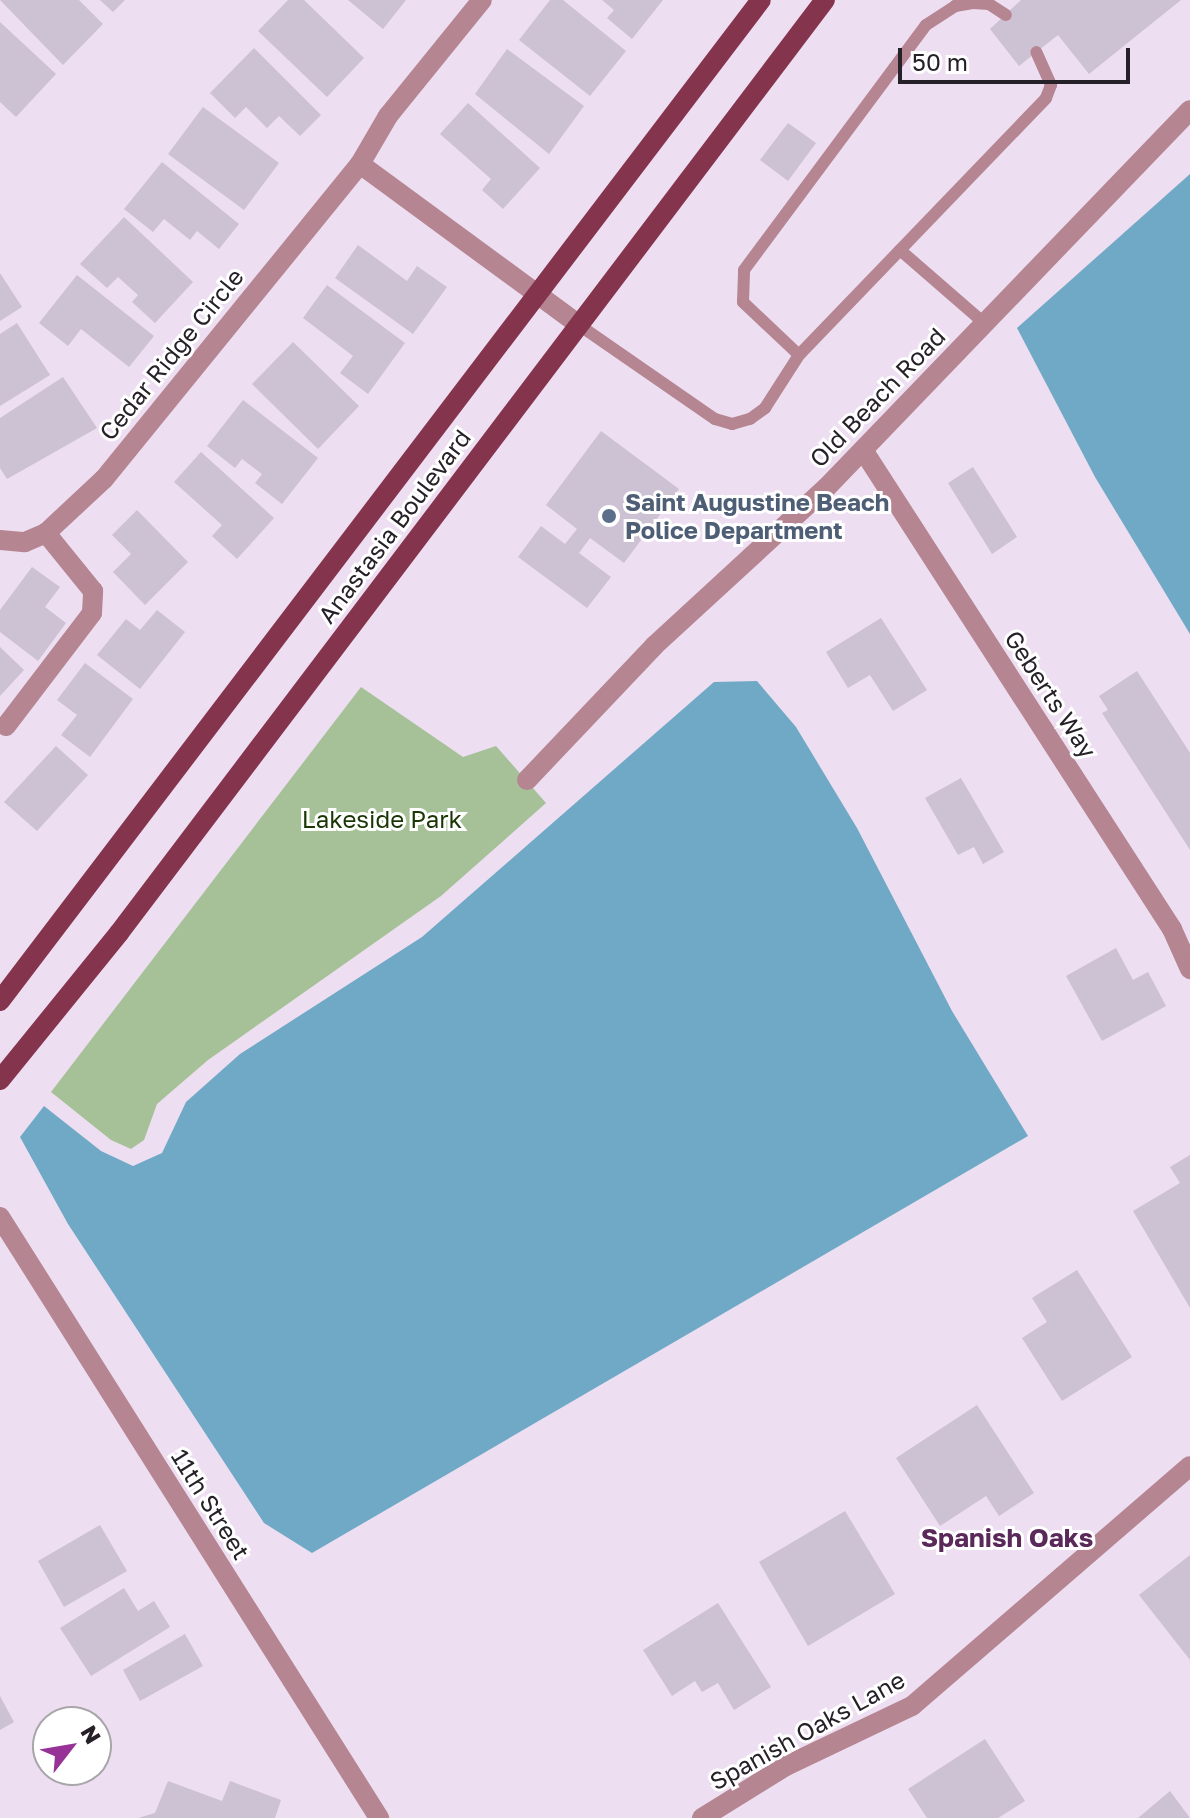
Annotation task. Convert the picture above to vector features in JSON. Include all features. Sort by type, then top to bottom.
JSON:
[{"type":"main road","name":"Anastasia Boulevard","points":[[0,1001],[761,0]]},
{"type":"main road","name":"Anastasia Boulevard","points":[[0,1080],[119,933],[825,0]]},
{"type":"street","name":"Cedar Ridge Circle","points":[[46,533],[104,479],[360,164],[388,116],[482,0]]},
{"type":"street","name":"Old Beach Road","points":[[527,780],[654,646],[863,450],[1190,110]]},
{"type":"street","points":[[360,164],[579,325]]},
{"type":"street","name":"Geberts Way","points":[[863,450],[1164,916],[1190,969]]},
{"type":"street","points":[[0,540],[25,542],[46,533],[93,591],[92,613],[6,726]]},
{"type":"street","name":"11th Street","points":[[0,1217],[379,1818]]},
{"type":"street","name":"Spanish Oaks Lane","points":[[702,1818],[786,1766],[912,1706],[1190,1466]]},
{"type":"lane","points":[[799,355],[743,302],[744,270],[926,25],[955,6],[973,3],[989,4],[1006,15]]},
{"type":"lane","points":[[579,325],[715,419],[732,424],[765,408],[799,355],[1046,98],[1051,85],[1036,52]]},
{"type":"lane","points":[[900,250],[984,323]]},
{"type":"green space","name":"Lakeside Park","points":[[361,687],[463,757],[496,746],[546,803],[441,896],[208,1060],[157,1104],[144,1140],[131,1149],[111,1140],[51,1092]]},
{"type":"water","points":[[1190,174],[1190,634],[1095,477],[1017,328]]},
{"type":"water","points":[[757,681],[796,727],[857,828],[952,1011],[1028,1136],[312,1553],[264,1523],[68,1224],[20,1137],[44,1106],[101,1151],[133,1166],[162,1153],[186,1102],[240,1054],[422,937],[714,682]]},
{"type":"building","points":[[0,0],[79,0],[103,24],[63,65]]},
{"type":"building","points":[[100,0],[125,0],[113,12]]},
{"type":"building","points":[[288,0],[304,0],[364,58],[327,97],[258,31]]},
{"type":"building","points":[[348,0],[406,0],[383,29]]},
{"type":"building","points":[[550,0],[563,0],[626,51],[590,96],[519,40]]},
{"type":"building","points":[[602,0],[663,0],[632,39],[607,18],[614,10]]},
{"type":"building","points":[[1021,0],[1181,0],[1089,74],[1058,35],[1019,66],[990,29]]},
{"type":"building","points":[[0,22],[56,74],[16,117],[0,102]]},
{"type":"building","points":[[254,48],[321,115],[300,136],[279,116],[267,128],[246,107],[235,118],[210,93]]},
{"type":"building","points":[[507,49],[584,106],[549,154],[475,94]]},
{"type":"building","points":[[468,103],[540,168],[503,209],[482,190],[491,179],[440,134]]},
{"type":"building","points":[[203,107],[279,163],[244,210],[168,154]]},
{"type":"building","points":[[788,123],[816,143],[788,181],[760,160]]},
{"type":"building","points":[[162,162],[239,224],[219,249],[197,231],[190,240],[164,219],[153,232],[124,209]]},
{"type":"building","points":[[124,217],[193,282],[155,323],[132,302],[138,295],[118,277],[107,288],[80,264]]},
{"type":"building","points":[[358,245],[407,281],[417,266],[447,287],[413,334],[335,278]]},
{"type":"building","points":[[0,273],[22,307],[0,321]]},
{"type":"building","points":[[77,275],[154,336],[129,367],[81,329],[68,346],[39,323]]},
{"type":"building","points":[[327,285],[405,343],[368,394],[340,373],[353,356],[303,318]]},
{"type":"building","points":[[17,323],[50,375],[0,406],[0,334]]},
{"type":"building","points":[[293,342],[359,406],[318,449],[252,384]]},
{"type":"building","points":[[63,377],[97,428],[7,479],[0,468],[0,418]]},
{"type":"building","points":[[243,400],[318,458],[282,504],[255,483],[262,474],[242,459],[235,468],[207,446]]},
{"type":"building","name":"Saint Augustine Beach Police Department","points":[[601,431],[679,489],[624,563],[590,538],[579,553],[611,577],[587,608],[518,557],[541,526],[565,544],[577,529],[546,505]]},
{"type":"building","points":[[201,452],[274,518],[237,559],[212,536],[222,525],[174,482]]},
{"type":"building","points":[[973,467],[1017,537],[992,554],[948,483]]},
{"type":"building","points":[[137,510],[188,562],[145,605],[113,572],[131,554],[112,535]]},
{"type":"building","points":[[32,567],[60,587],[45,607],[66,623],[38,661],[0,632],[0,610]]},
{"type":"building","points":[[157,610],[185,632],[140,689],[97,655],[126,619],[140,630]]},
{"type":"building","points":[[881,618],[927,690],[893,711],[870,675],[848,688],[826,652]]},
{"type":"building","points":[[0,647],[24,670],[0,696]]},
{"type":"building","points":[[85,663],[133,699],[90,757],[61,735],[77,715],[57,700]]},
{"type":"building","points":[[1137,671],[1190,753],[1190,850],[1102,713],[1108,710],[1099,696]]},
{"type":"building","points":[[56,746],[88,775],[37,831],[4,802]]},
{"type":"building","points":[[961,778],[1004,852],[983,864],[974,847],[958,855],[925,798]]},
{"type":"building","points":[[1116,948],[1133,980],[1148,972],[1166,1006],[1102,1041],[1066,976]]},
{"type":"building","points":[[1190,1155],[1190,1308],[1133,1211],[1180,1183],[1170,1167]]},
{"type":"building","points":[[1077,1270],[1132,1357],[1062,1401],[1022,1338],[1047,1322],[1032,1298]]},
{"type":"building","points":[[977,1405],[1034,1493],[999,1516],[986,1496],[940,1526],[896,1458]]},
{"type":"building","points":[[845,1511],[895,1594],[808,1646],[759,1562]]},
{"type":"building","points":[[100,1525],[127,1571],[64,1607],[38,1561]]},
{"type":"building","points":[[1190,1555],[1190,1660],[1139,1595]]},
{"type":"building","points":[[124,1588],[138,1611],[154,1601],[170,1627],[91,1676],[60,1628]]},
{"type":"building","points":[[718,1603],[771,1687],[734,1710],[718,1683],[702,1692],[695,1681],[672,1696],[643,1650]]},
{"type":"building","points":[[185,1634],[203,1666],[140,1701],[123,1670]]},
{"type":"building","points":[[0,1696],[14,1722],[0,1730]]},
{"type":"building","points":[[985,1739],[1025,1801],[998,1818],[927,1818],[908,1789]]},
{"type":"building","points":[[168,1781],[222,1801],[230,1781],[281,1800],[275,1818],[138,1818],[155,1813]]},
{"type":"building","points":[[1170,1791],[1190,1818],[1138,1818]]},
{"type":"place","name":"Saint Augustine Beach Police Department","points":[[609,516]]},
{"type":"district","name":"Spanish Oaks","points":[[1007,1538]]}]
